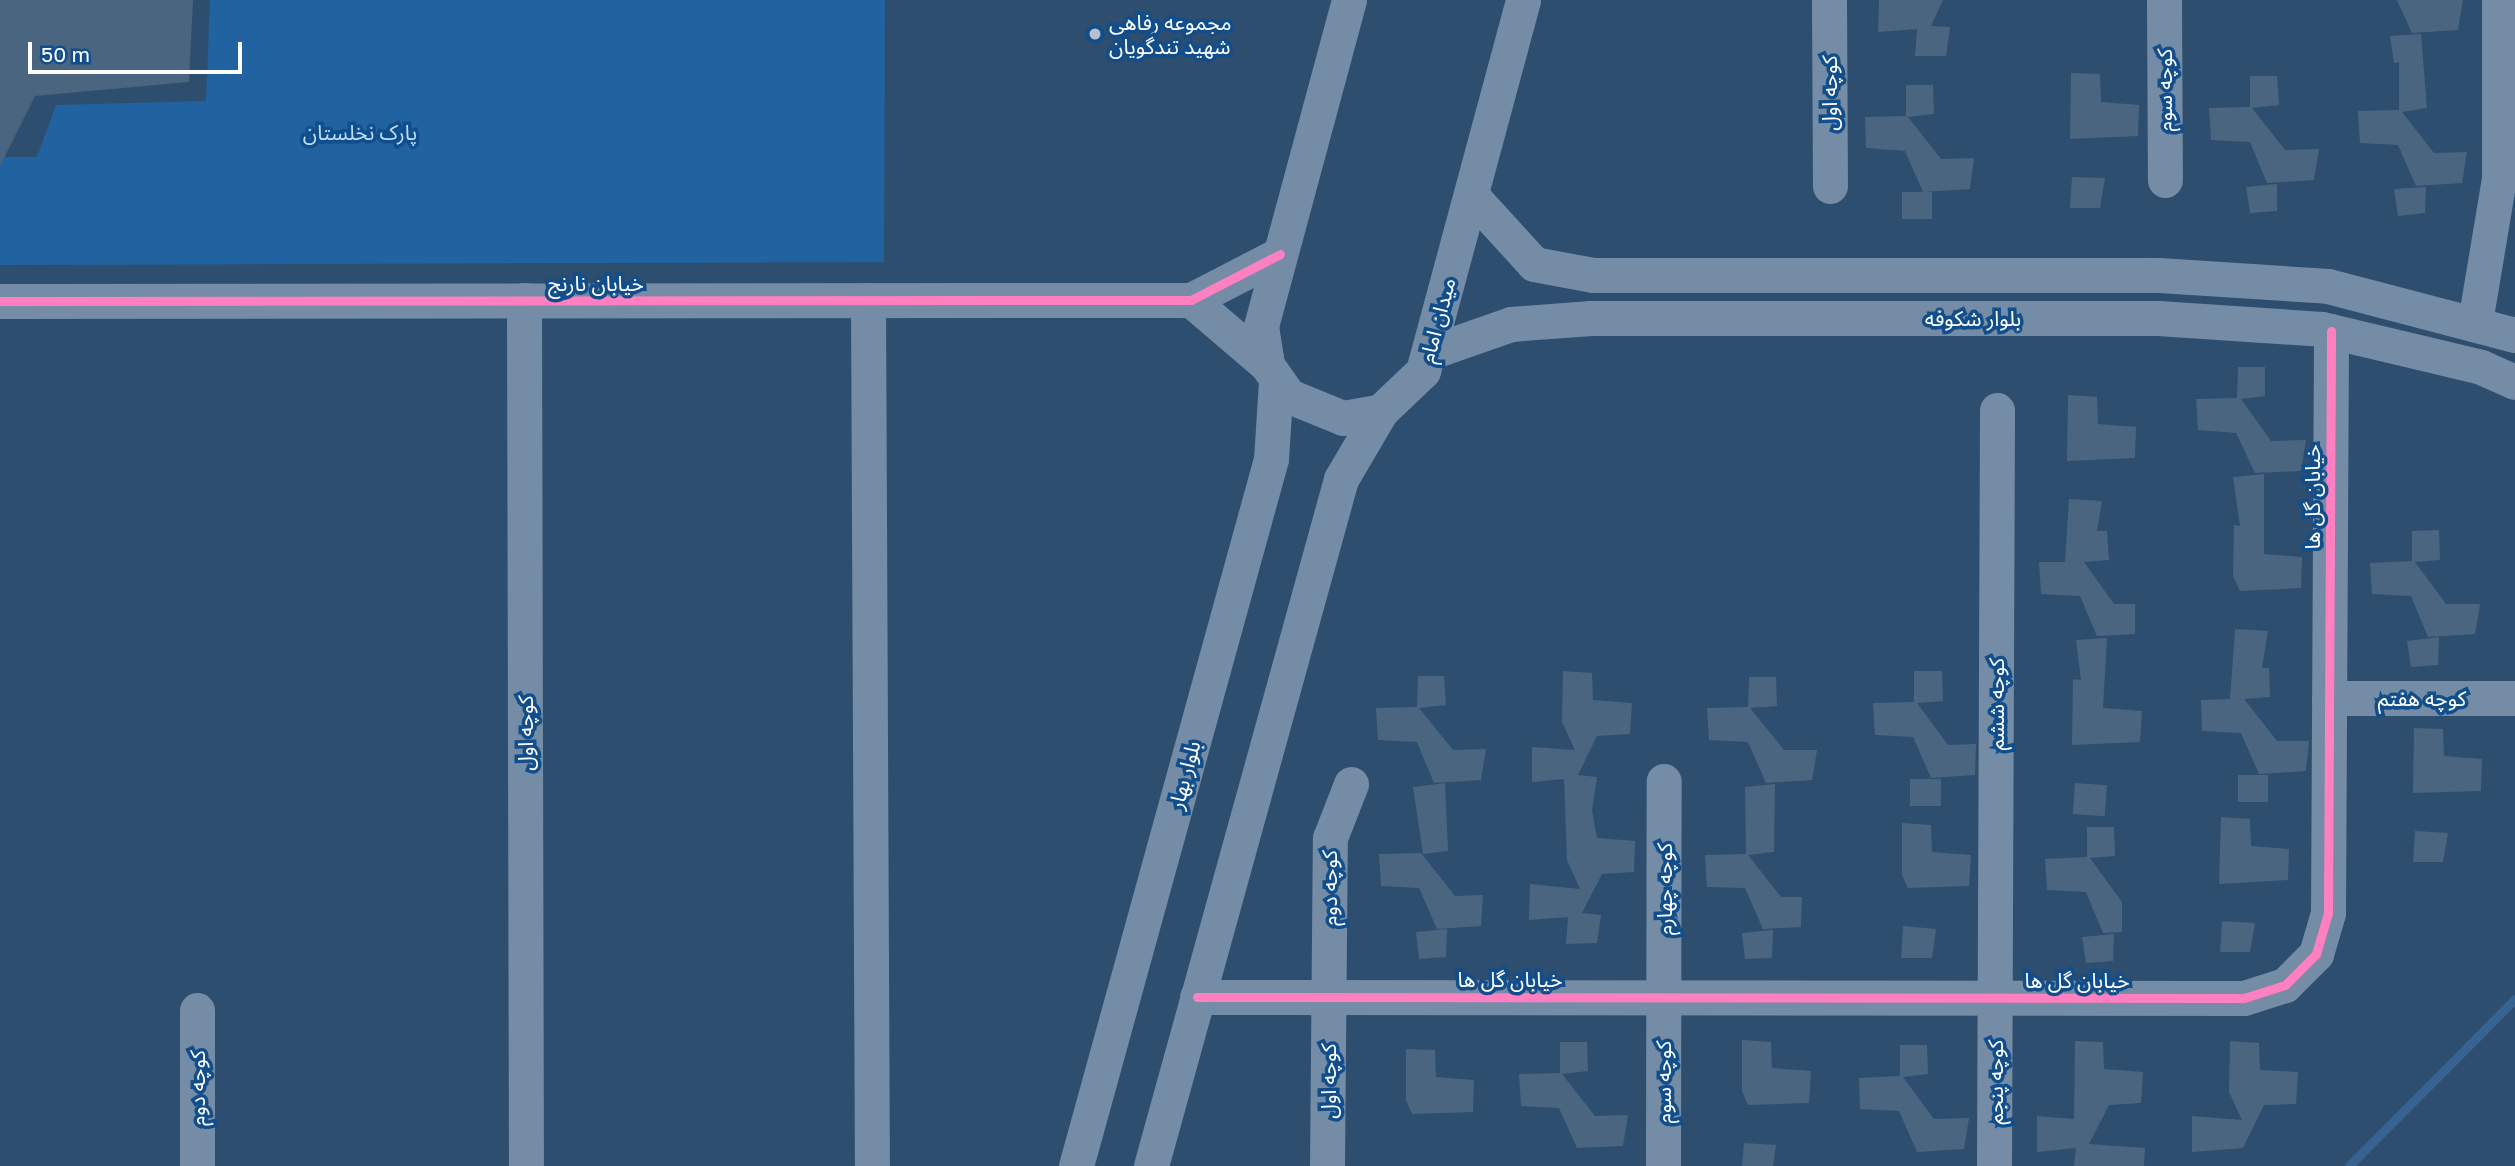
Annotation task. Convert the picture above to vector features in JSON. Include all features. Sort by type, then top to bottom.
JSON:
[{"type":"street","points":[[1272,373],[1261,326],[1349,0]]},
{"type":"street","name":"میدان امام","points":[[1381,411],[1412,387],[1428,353],[1524,0]]},
{"type":"street","name":"کوچه اول","points":[[1829,0],[1830,186]]},
{"type":"street","name":"کوچه سوم","points":[[2164,0],[2165,180]]},
{"type":"street","points":[[2476,322],[2499,178],[2499,0]]},
{"type":"street","name":"بلوار شکوفه","points":[[1471,195],[1534,264],[1593,275],[2159,275],[2328,286],[2476,322],[2515,335]]},
{"type":"street","points":[[1280,254],[1191,300],[1272,373],[1324,415],[1381,411]]},
{"type":"street","name":"کوچه اول","points":[[524,300],[526,1166]]},
{"type":"street","points":[[868,300],[872,1166]]},
{"type":"street","name":"خیابان نارنج","points":[[0,301],[1191,300]]},
{"type":"street","name":"بلوار شکوفه","points":[[1428,353],[1511,324],[1591,318],[2158,318],[2331,331],[2481,368],[2515,382]]},
{"type":"street","name":"خیابان گل ها","points":[[1198,997],[2244,998],[2275,989],[2302,972],[2316,954],[2328,914],[2331,331]]},
{"type":"street","name":"بلوار بهار","points":[[1076,1166],[1271,459],[1272,373]]},
{"type":"street","name":"کوچه ششم","points":[[1995,997],[1997,410]]},
{"type":"street","points":[[1151,1166],[1341,479],[1381,411]]},
{"type":"street","name":"کوچه هفتم","points":[[2329,698],[2515,698]]},
{"type":"street","name":"کوچه چهارم","points":[[1663,997],[1664,781]]},
{"type":"street","name":"کوچه دوم","points":[[1329,997],[1330,838],[1351,784]]},
{"type":"street","name":"کوچه اول","points":[[1327,1166],[1329,997]]},
{"type":"street","name":"کوچه سوم","points":[[1663,997],[1663,1166]]},
{"type":"street","name":"کوچه پنجم","points":[[1994,1166],[1995,997]]},
{"type":"street","name":"کوچه دوم","points":[[197,1010],[197,1166]]},
{"type":"green space","name":"پارک نخلستان","points":[[210,0],[885,0],[884,262],[0,265],[0,157],[37,157],[56,105],[206,101]]},
{"type":"building","points":[[0,0],[193,0],[189,82],[35,96],[0,166]]},
{"type":"building","points":[[1879,0],[1943,0],[1931,26],[1950,27],[1946,56],[1915,56],[1917,29],[1878,32]]},
{"type":"building","points":[[2397,0],[2463,0],[2458,30],[2412,33]]},
{"type":"building","points":[[2421,34],[2427,108],[2402,112],[2434,153],[2467,152],[2462,183],[2416,186],[2398,145],[2360,143],[2358,111],[2399,110],[2399,62],[2394,63],[2390,36]]},
{"type":"building","points":[[2071,73],[2100,74],[2101,102],[2139,105],[2138,136],[2070,139]]},
{"type":"building","points":[[2250,76],[2277,76],[2279,105],[2252,108],[2285,150],[2319,149],[2314,180],[2267,183],[2250,142],[2211,140],[2209,108],[2250,107]]},
{"type":"building","points":[[1906,85],[1933,85],[1934,114],[1908,117],[1941,159],[1974,158],[1970,189],[1923,192],[1905,151],[1866,148],[1865,117],[1906,116]]},
{"type":"building","points":[[2072,177],[2105,178],[2100,208],[2070,208]]},
{"type":"building","points":[[2277,184],[2277,211],[2250,213],[2246,187]]},
{"type":"building","points":[[2426,187],[2425,213],[2398,216],[2394,189]]},
{"type":"building","points":[[1902,192],[1932,192],[1932,219],[1902,219]]},
{"type":"building","points":[[2238,367],[2265,367],[2265,396],[2241,399],[2271,441],[2306,440],[2301,471],[2255,473],[2236,433],[2198,430],[2196,399],[2237,398]]},
{"type":"building","points":[[2068,395],[2097,397],[2098,424],[2136,427],[2135,458],[2067,461]]},
{"type":"building","points":[[2264,474],[2264,554],[2302,557],[2301,588],[2240,591],[2233,576],[2234,525],[2240,526],[2233,477]]},
{"type":"building","points":[[2069,499],[2102,501],[2097,531],[2107,531],[2109,560],[2084,562],[2114,604],[2135,604],[2135,634],[2097,636],[2080,596],[2041,594],[2039,562],[2065,562]]},
{"type":"building","points":[[2439,530],[2440,560],[2415,562],[2446,604],[2480,604],[2475,634],[2428,637],[2411,596],[2372,594],[2370,563],[2412,561],[2412,531]]},
{"type":"building","points":[[2235,629],[2268,631],[2262,668],[2269,668],[2270,697],[2244,699],[2277,741],[2309,741],[2306,771],[2259,774],[2241,733],[2202,731],[2201,700],[2230,699]]},
{"type":"building","points":[[2439,637],[2438,665],[2411,667],[2407,641]]},
{"type":"building","points":[[2107,638],[2103,708],[2142,711],[2140,742],[2072,745],[2073,679],[2081,680],[2076,640]]},
{"type":"building","points":[[1563,671],[1592,673],[1593,700],[1632,703],[1630,734],[1597,736],[1578,775],[1597,777],[1592,811],[1597,838],[1635,841],[1634,872],[1602,874],[1582,913],[1601,915],[1597,943],[1566,944],[1568,917],[1529,920],[1530,884],[1580,889],[1567,860],[1564,779],[1532,782],[1532,747],[1575,750],[1562,722]]},
{"type":"building","points":[[1914,671],[1942,671],[1943,701],[1917,703],[1948,745],[1976,744],[1975,775],[1931,778],[1913,737],[1875,735],[1873,703],[1914,702]]},
{"type":"building","points":[[1418,676],[1444,676],[1446,705],[1419,708],[1453,750],[1486,749],[1481,780],[1434,783],[1417,742],[1378,740],[1376,708],[1417,707]]},
{"type":"building","points":[[1749,677],[1776,677],[1777,706],[1750,708],[1784,750],[1817,750],[1812,780],[1766,783],[1748,742],[1709,740],[1707,708],[1748,707]]},
{"type":"building","points":[[2414,728],[2443,729],[2444,756],[2482,759],[2481,791],[2413,793]]},
{"type":"building","points":[[2238,775],[2268,775],[2268,802],[2238,802]]},
{"type":"building","points":[[1910,779],[1941,779],[1941,806],[1910,806]]},
{"type":"building","points":[[1445,783],[1448,851],[1423,854],[1413,787]]},
{"type":"building","points":[[2075,783],[2107,785],[2105,816],[2073,814]]},
{"type":"building","points":[[1775,784],[1774,852],[1748,855],[1781,897],[1802,897],[1801,927],[1763,929],[1745,888],[1707,887],[1705,855],[1746,854],[1745,787]]},
{"type":"building","points":[[2221,817],[2250,819],[2251,846],[2289,849],[2288,880],[2219,884]]},
{"type":"building","points":[[1902,823],[1931,825],[1932,852],[1971,855],[1969,886],[1908,888],[1902,875]]},
{"type":"building","points":[[2087,827],[2114,827],[2115,856],[2090,858],[2122,902],[2122,932],[2103,933],[2086,892],[2047,890],[2045,859],[2087,857]]},
{"type":"building","points":[[2415,831],[2448,833],[2443,862],[2413,862]]},
{"type":"building","points":[[1421,853],[1455,896],[1483,895],[1481,926],[1437,929],[1419,888],[1381,886],[1379,854]]},
{"type":"building","points":[[2222,921],[2255,923],[2250,952],[2220,952]]},
{"type":"building","points":[[1903,926],[1936,929],[1932,958],[1901,958]]},
{"type":"building","points":[[1447,929],[1446,957],[1419,959],[1416,932]]},
{"type":"building","points":[[1773,930],[1772,958],[1745,959],[1742,933]]},
{"type":"building","points":[[2114,934],[2113,961],[2086,963],[2082,937]]},
{"type":"building","points":[[1742,1040],[1771,1042],[1772,1068],[1811,1071],[1809,1103],[1748,1105],[1742,1091]]},
{"type":"building","points":[[2075,1041],[2103,1042],[2104,1069],[2143,1072],[2141,1103],[2109,1105],[2089,1144],[2145,1148],[2144,1166],[2074,1166],[2076,1148],[2037,1152],[2037,1116],[2074,1119]]},
{"type":"building","points":[[2230,1041],[2259,1043],[2260,1070],[2298,1072],[2296,1104],[2264,1105],[2243,1148],[2192,1152],[2192,1116],[2242,1120],[2229,1092]]},
{"type":"building","points":[[1560,1042],[1587,1042],[1588,1071],[1562,1074],[1595,1116],[1628,1115],[1623,1146],[1577,1148],[1559,1108],[1521,1106],[1519,1074],[1560,1073]]},
{"type":"building","points":[[1900,1045],[1927,1045],[1928,1074],[1903,1077],[1934,1119],[1969,1118],[1964,1149],[1917,1152],[1899,1111],[1860,1109],[1859,1078],[1900,1076]]},
{"type":"building","points":[[1406,1049],[1435,1050],[1436,1077],[1474,1080],[1473,1112],[1412,1114],[1406,1100]]},
{"type":"building","points":[[1744,1143],[1776,1145],[1773,1166],[1742,1166]]},
{"type":"waterway","points":[[2349,1166],[2515,999]]},
{"type":"cycle path","points":[[0,301],[1191,300],[1280,254]]},
{"type":"cycle path","points":[[1197,997],[2244,998],[2285,985],[2316,954],[2328,913],[2331,331]]},
{"type":"place","name":"مجموعه رفاهی شهید تندگویان","points":[[1095,34]]}]
